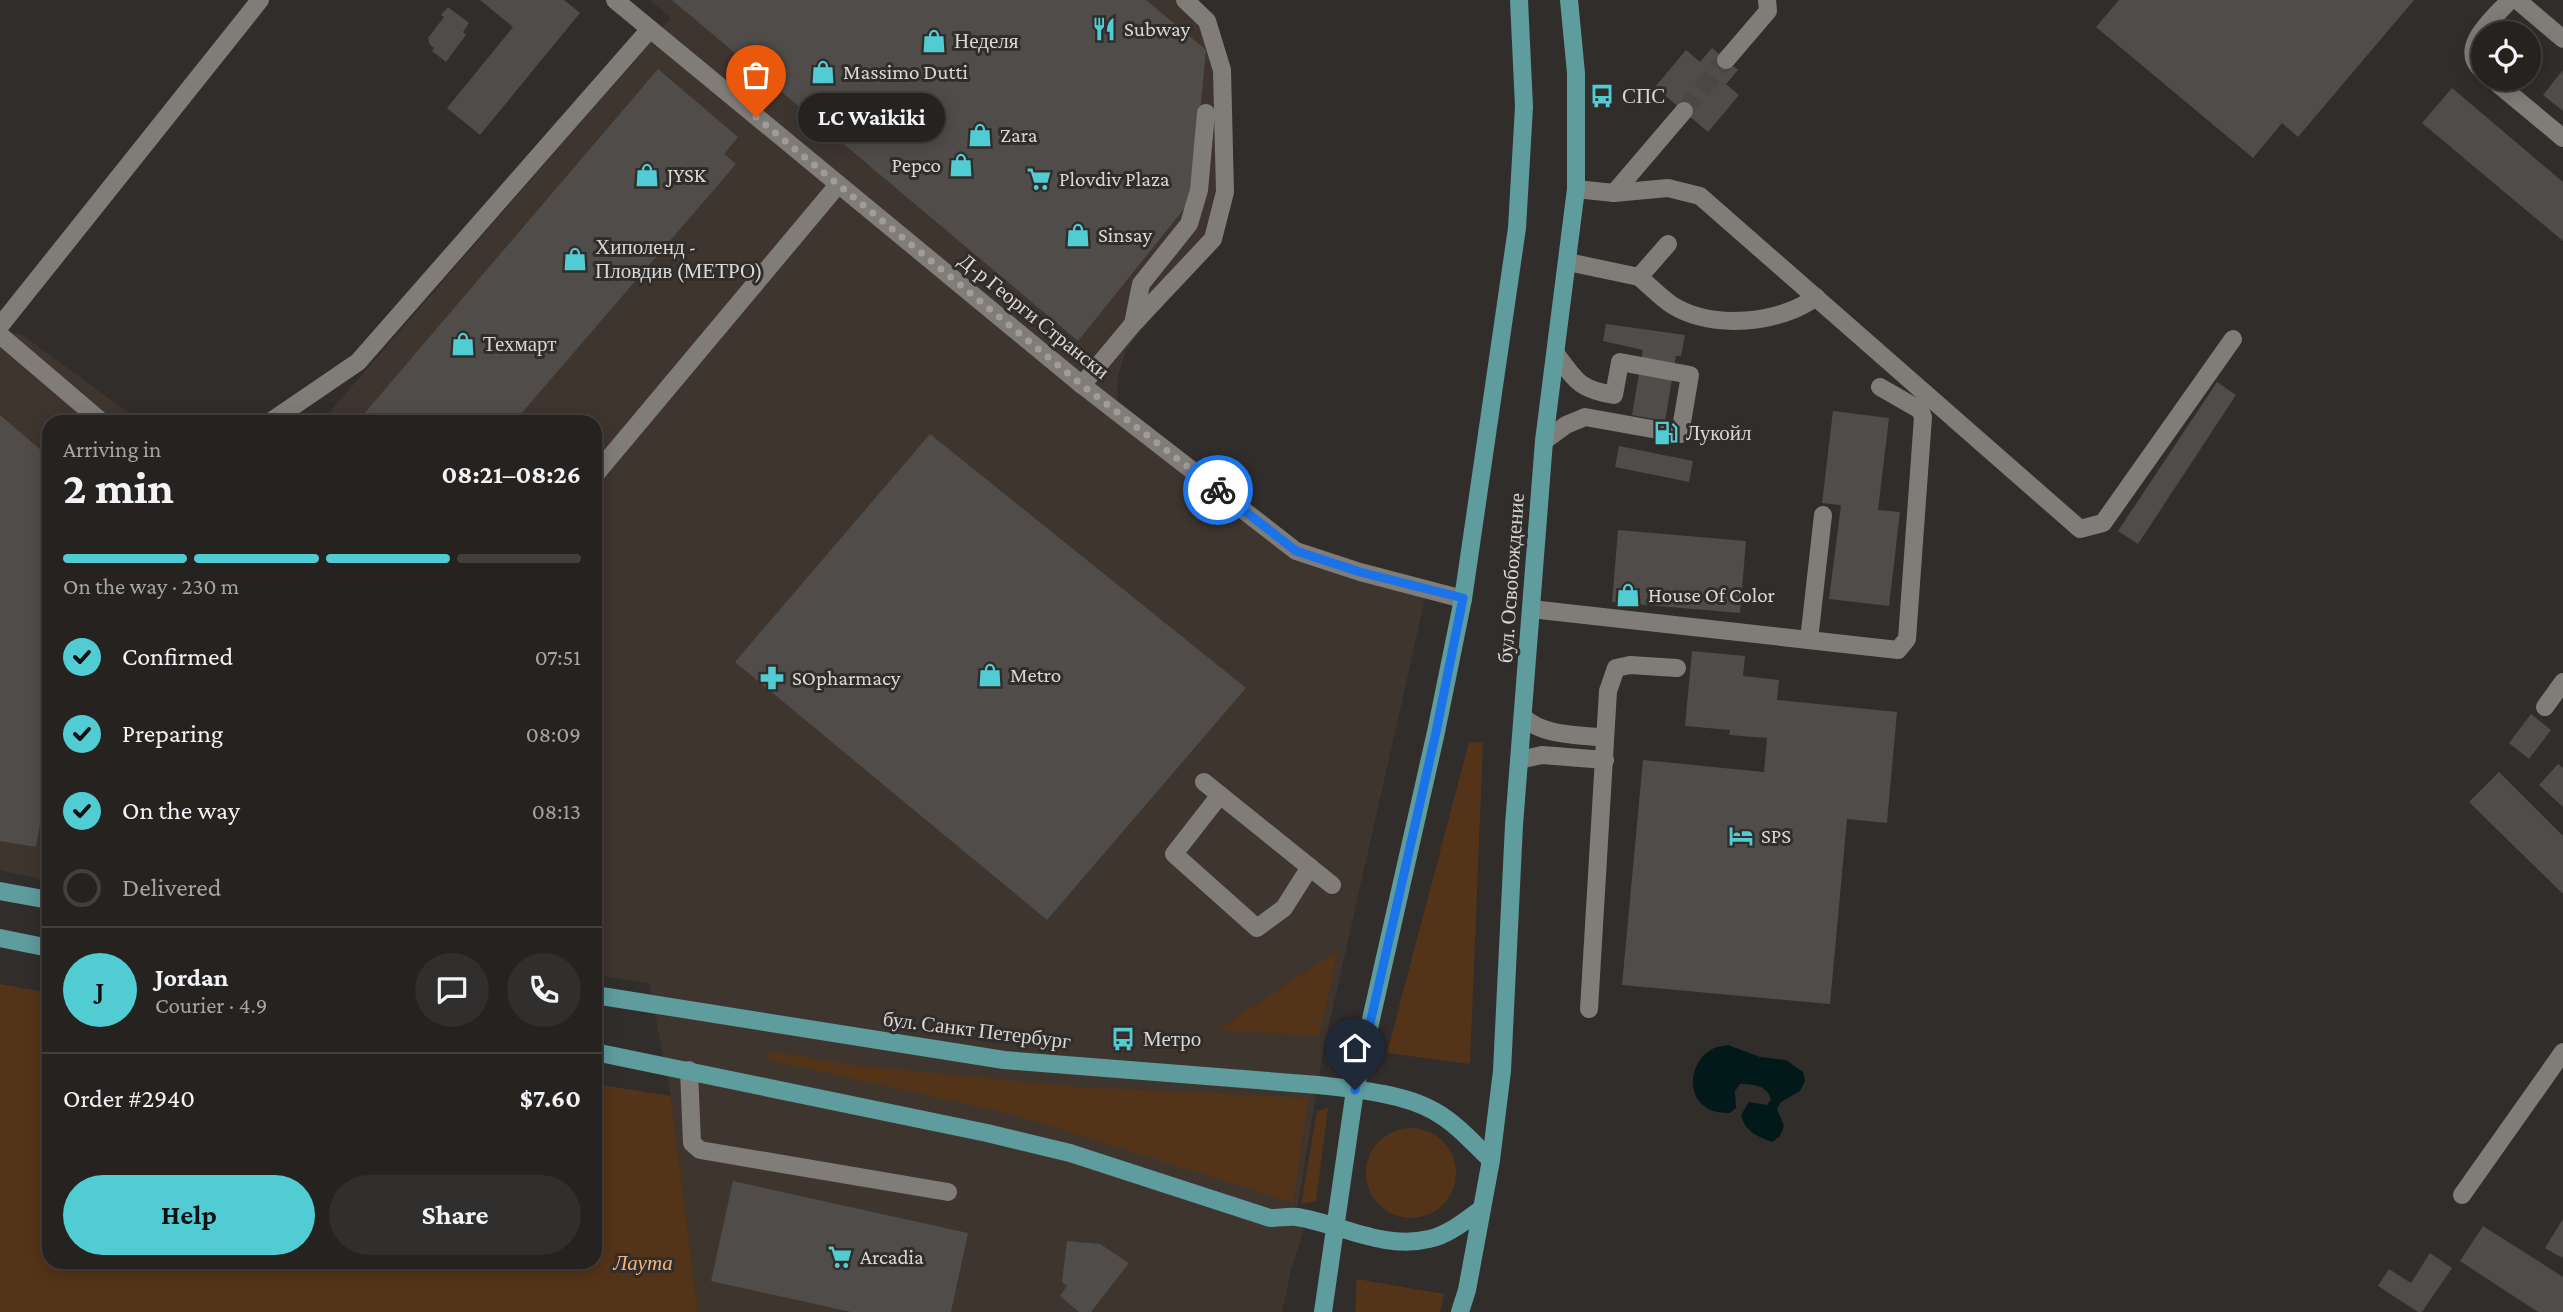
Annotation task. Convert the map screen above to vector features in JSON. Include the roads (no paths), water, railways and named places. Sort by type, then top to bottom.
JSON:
[{"type":"main road","name":"бул. Освобождение","points":[[1335,1228],[1355,1090],[1436,732],[1463,598],[1517,228],[1524,107],[1519,0]]},
{"type":"main road","name":"бул. Освобождение","points":[[1480,1210],[1491,1160],[1502,1071],[1519,760],[1544,441],[1576,189],[1576,73],[1569,0]]},
{"type":"main road","points":[[0,891],[42,899]]},
{"type":"main road","points":[[0,939],[42,947]]},
{"type":"main road","name":"бул. Санкт Петербург","points":[[602,996],[1004,1060],[1318,1084],[1355,1090],[1404,1100],[1431,1109],[1451,1122],[1491,1160]]},
{"type":"main road","points":[[602,1053],[1058,1150],[1270,1218],[1296,1217],[1380,1239],[1407,1242],[1431,1239],[1451,1230],[1480,1210]]},
{"type":"main road","points":[[1460,1312],[1467,1290],[1480,1210]]},
{"type":"main road","points":[[1323,1312],[1335,1228]]},
{"type":"street","points":[[0,326],[260,0]]},
{"type":"street","name":"Д-р Георги Странски","points":[[615,0],[1082,385],[1296,551],[1360,572],[1463,598]]},
{"type":"street","points":[[1082,385],[1133,324],[1213,239],[1225,192],[1222,70],[1207,21],[1185,0]]},
{"type":"street","points":[[1726,60],[1768,11],[1767,0]]},
{"type":"street","points":[[2492,21],[2510,0]]},
{"type":"street","points":[[2517,0],[2563,39]]},
{"type":"street","points":[[280,415],[358,362],[650,29]]},
{"type":"street","points":[[2507,91],[2563,138]]},
{"type":"street","points":[[1614,193],[1684,111]]},
{"type":"street","points":[[1133,324],[1141,284],[1189,224],[1199,190],[1206,113]]},
{"type":"street","points":[[602,467],[838,186]]},
{"type":"street","points":[[1576,189],[1614,193],[1668,188],[1700,196],[2080,529],[2103,523],[2234,339]]},
{"type":"street","points":[[1639,277],[1668,244]]},
{"type":"street","points":[[1568,262],[1639,277],[1673,306],[1700,317],[1733,322],[1802,307],[1816,297]]},
{"type":"street","points":[[0,335],[94,415]]},
{"type":"street","points":[[1544,441],[1566,425],[1585,417],[1680,434],[1690,375],[1620,362],[1614,395],[1589,391],[1572,376],[1556,354]]},
{"type":"street","points":[[1531,609],[1898,650],[1907,639],[1923,417],[1920,410],[1880,387]]},
{"type":"street","points":[[1809,640],[1823,515]]},
{"type":"street","points":[[1589,1009],[1608,691],[1616,668],[1630,665],[1678,668]]},
{"type":"street","points":[[2545,707],[2563,682]]},
{"type":"street","points":[[1523,717],[1534,727],[1548,731],[1605,737]]},
{"type":"street","points":[[1519,760],[1542,755],[1605,760]]},
{"type":"street","points":[[1204,782],[1332,885]]},
{"type":"street","points":[[1220,795],[1174,854],[1257,928],[1284,908],[1310,867]]},
{"type":"street","points":[[2462,1195],[2563,1052]]},
{"type":"street","points":[[689,1070],[692,1143],[700,1150],[948,1192]]},
{"type":"water","points":[[1728,1045],[1760,1057],[1786,1060],[1803,1072],[1805,1081],[1800,1091],[1781,1102],[1777,1109],[1784,1126],[1780,1136],[1772,1142],[1749,1129],[1741,1115],[1749,1102],[1767,1105],[1771,1100],[1763,1088],[1740,1084],[1735,1091],[1736,1108],[1730,1113],[1707,1108],[1694,1092],[1693,1076],[1700,1060],[1712,1049]]},
{"type":"tunnel","points":[[1684,111],[1726,60]]},
{"type":"place","name":"Subway","points":[[1104,29]]},
{"type":"place","name":"Неделя","points":[[934,41]]},
{"type":"place","name":"Massimo Dutti","points":[[823,72]]},
{"type":"place","name":"СПС","points":[[1602,96]]},
{"type":"place","name":"LC Waikiki","points":[[756,117]]},
{"type":"place","name":"Zara","points":[[980,135]]},
{"type":"place","name":"Pepco","points":[[961,165]]},
{"type":"place","name":"JYSK","points":[[647,175]]},
{"type":"place","name":"Plovdiv Plaza","points":[[1039,179]]},
{"type":"place","name":"Sinsay","points":[[1078,235]]},
{"type":"place","name":"Хиполенд - Пловдив (МЕТРО)","points":[[575,259]]},
{"type":"place","name":"Техмарт","points":[[463,344]]},
{"type":"place","name":"Лукойл","points":[[1666,433]]},
{"type":"place","name":"House Of Color","points":[[1628,595]]},
{"type":"place","name":"Metro","points":[[990,675]]},
{"type":"place","name":"SOpharmacy","points":[[772,678]]},
{"type":"place","name":"SPS","points":[[1741,836]]},
{"type":"place","name":"Метро","points":[[1123,1039]]},
{"type":"place","name":"Arcadia","points":[[840,1257]]},
{"type":"park label","name":"Лаута","points":[[643,1263]]}]
